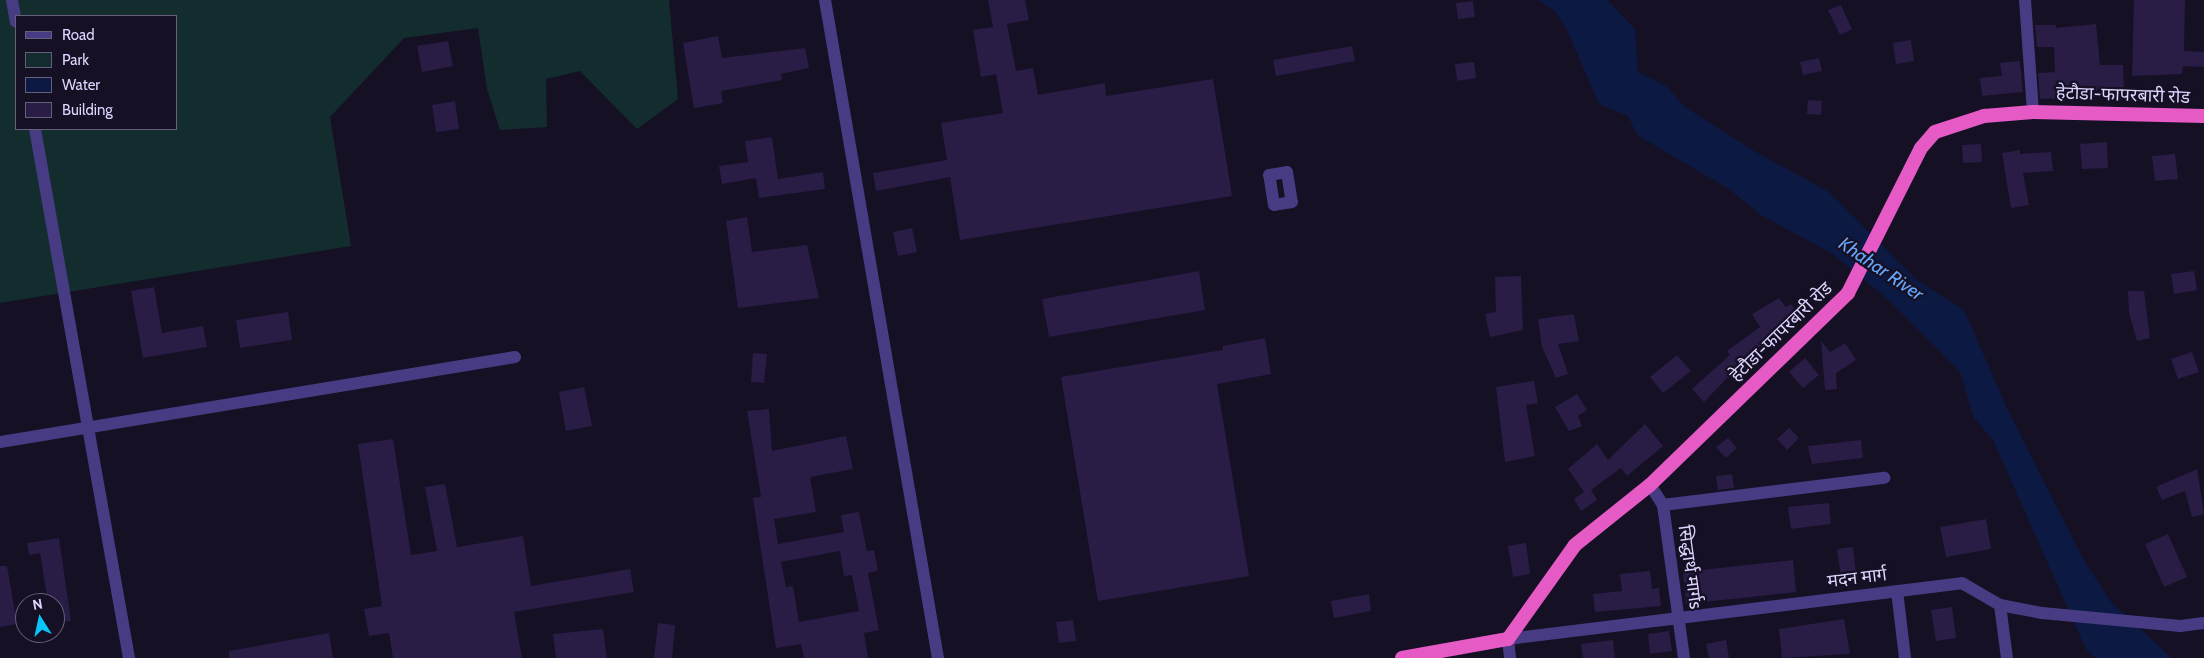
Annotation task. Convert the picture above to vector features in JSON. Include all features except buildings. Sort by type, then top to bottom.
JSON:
[{"type":"highway","name":"हेटौडा-फापरबारी रोड","points":[[1508,640],[1575,545],[1650,486],[1848,293],[1887,219],[1921,148],[1935,132],[1984,116],[2033,112],[2204,116]]},
{"type":"highway","points":[[1402,658],[1508,640]]},
{"type":"street","points":[[12,0],[15,16]]},
{"type":"street","points":[[825,0],[938,658]]},
{"type":"street","points":[[2025,0],[2033,112]]},
{"type":"street","points":[[35,130],[129,658]]},
{"type":"street","points":[[0,442],[516,357]]},
{"type":"street","points":[[1663,505],[1884,478]]},
{"type":"street","name":"सिद्धार्थ मार्गs","points":[[1650,486],[1663,505],[1684,658]]},
{"type":"street","name":"मदन मार्ग","points":[[1508,640],[1962,583],[2000,605],[2132,623],[2204,623]]},
{"type":"street","points":[[1897,591],[1905,658]]},
{"type":"street","points":[[2000,605],[2007,658]]},
{"type":"street","points":[[1508,640],[1510,658]]},
{"type":"green space","points":[[0,0],[669,0],[678,99],[637,129],[580,71],[546,79],[547,127],[500,130],[487,89],[478,28],[404,38],[330,117],[351,246],[0,303]]},
{"type":"water","name":"Khahar River","points":[[1538,0],[1607,0],[1635,29],[1638,72],[1666,86],[1685,107],[1754,151],[1829,192],[1917,280],[1964,310],[2006,406],[2083,559],[2111,602],[2172,658],[2096,658],[2086,649],[1993,440],[1974,418],[1960,372],[1892,303],[1833,254],[1761,215],[1729,189],[1637,135],[1628,116],[1599,104],[1566,28],[1555,11]]}]
